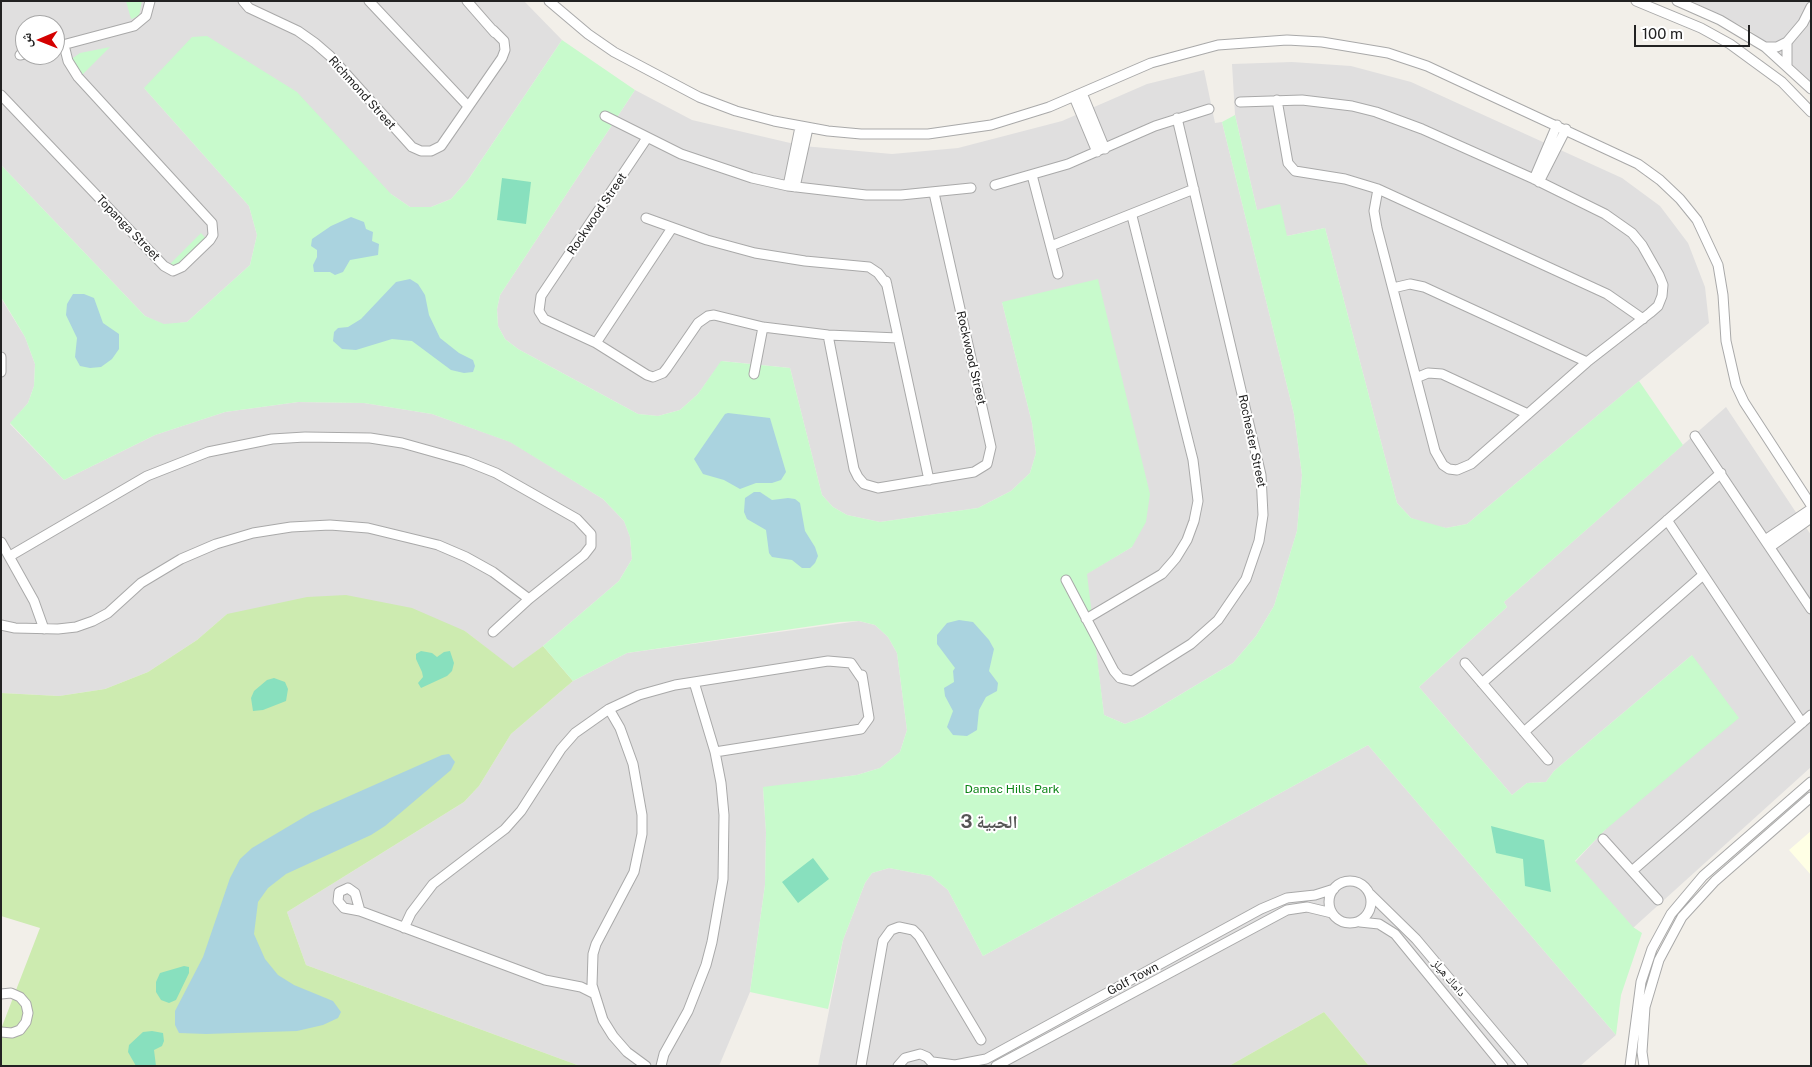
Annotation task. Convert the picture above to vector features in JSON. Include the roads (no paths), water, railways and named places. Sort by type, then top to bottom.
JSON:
[{"type":"street","name":"Topanga Street","points":[[65,45],[134,26],[146,16],[150,1]]},
{"type":"street","name":"Richmond Street","points":[[243,1],[249,8],[298,31],[315,43],[330,56],[412,147],[421,151],[441,146],[498,63],[500,44],[493,30],[468,1]]},
{"type":"street","points":[[369,1],[468,106]]},
{"type":"street","points":[[550,1],[588,34],[614,52],[671,84],[736,111],[804,127],[861,134],[895,135],[961,131],[1020,117],[1078,95],[1151,63],[1201,49],[1253,41],[1322,42],[1388,54],[1427,66],[1638,164],[1680,198],[1696,220],[1718,265],[1723,296],[1726,341],[1736,385],[1744,402],[1811,505]]},
{"type":"street","points":[[1636,1],[1701,28],[1730,44],[1782,82],[1811,112]]},
{"type":"street","points":[[1678,1],[1720,20],[1765,48],[1811,89]]},
{"type":"street","points":[[1765,48],[1777,47],[1787,42],[1802,23],[1811,7]]},
{"type":"street","points":[[1802,23],[1811,17]]},
{"type":"street","points":[[1787,42],[1787,66]]},
{"type":"street","name":"Topanga Street","points":[[1,95],[164,266],[173,271],[182,267],[210,240],[213,235],[212,223],[72,70],[65,56]]},
{"type":"street","points":[[1078,95],[1101,150]]},
{"type":"street","points":[[1277,100],[1291,168],[1300,174],[1346,179],[1378,189],[1607,294],[1643,319]]},
{"type":"street","points":[[1240,102],[1277,100],[1327,102],[1376,112],[1422,128],[1536,180],[1619,222],[1642,245],[1663,285],[1662,296],[1658,306],[1630,330],[1587,362],[1464,468],[1449,469],[1438,459],[1375,220],[1378,189]]},
{"type":"street","points":[[995,185],[1032,176],[1177,118],[1209,109]]},
{"type":"street","points":[[605,116],[647,138],[716,167],[792,187],[866,195],[934,193],[970,188]]},
{"type":"street","name":"Rochester Street","points":[[1066,580],[1116,675],[1124,680],[1136,680],[1191,644],[1218,620],[1246,579],[1259,542],[1263,515],[1261,475],[1177,118]]},
{"type":"street","points":[[792,187],[804,127]]},
{"type":"street","points":[[1536,180],[1561,127]]},
{"type":"street","name":"Rockwood Street","points":[[647,138],[539,301],[539,311],[544,319],[596,343],[647,376],[658,376],[671,363],[698,323],[708,316],[721,316],[763,327],[828,335],[898,338]]},
{"type":"street","points":[[1032,176],[1058,274]]},
{"type":"street","points":[[1051,246],[1132,216],[1194,190]]},
{"type":"street","name":"Rockwood Street","points":[[828,335],[858,477],[868,486],[878,488],[929,480],[979,470],[987,464],[991,452],[934,193]]},
{"type":"street","points":[[1086,619],[1162,574],[1176,558],[1187,540],[1194,521],[1198,501],[1193,460],[1132,216]]},
{"type":"street","points":[[646,218],[672,228],[755,252],[805,261],[855,265],[868,264],[879,268],[886,285],[929,480]]},
{"type":"street","points":[[596,343],[672,228]]},
{"type":"street","points":[[1393,288],[1410,284],[1424,287],[1587,362]]},
{"type":"street","points":[[1622,304],[1630,330]]},
{"type":"street","points":[[754,374],[763,327]]},
{"type":"street","points":[[1,357],[1,372]]},
{"type":"street","points":[[1416,378],[1428,373],[1442,374],[1528,414]]},
{"type":"street","points":[[1695,436],[1811,609]]},
{"type":"street","points":[[10,556],[118,492],[177,463],[240,444],[297,437],[370,438],[434,451],[496,473],[577,519],[583,531],[585,541],[579,559],[528,598],[492,632]]},
{"type":"street","points":[[1482,683],[1721,473]]},
{"type":"street","points":[[1767,544],[1811,509]]},
{"type":"street","points":[[1767,544],[1811,518]]},
{"type":"street","points":[[1667,520],[1802,723]]},
{"type":"street","points":[[1,625],[15,628],[44,629],[76,627],[93,621],[108,612],[160,570],[216,544],[253,533],[291,527],[330,525],[368,528],[438,545],[466,557],[493,572],[528,598]]},
{"type":"street","points":[[1,542],[34,601],[44,629]]},
{"type":"street","points":[[1524,732],[1703,575]]},
{"type":"street","points":[[404,928],[421,898],[433,884],[505,829],[522,810],[561,749],[575,733],[609,709],[657,689],[828,661],[838,656],[851,658],[860,667],[868,705],[859,723],[841,732],[715,752]]},
{"type":"street","points":[[1465,663],[1548,760]]},
{"type":"street","points":[[661,1066],[664,1054],[698,988],[712,942],[718,911],[724,855],[724,815],[715,752],[694,682]]},
{"type":"street","points":[[609,709],[620,728],[633,764],[641,806],[642,834],[634,872],[596,944],[593,954],[591,978],[593,992],[603,1020],[613,1036],[627,1052],[646,1066]]},
{"type":"street","points":[[1632,871],[1811,714]]},
{"type":"street","points":[[1630,1066],[1641,982],[1656,942],[1671,914],[1703,876],[1811,782]]},
{"type":"street","points":[[1644,1066],[1642,1052],[1645,1007],[1659,960],[1682,917],[1715,881],[1811,796]]},
{"type":"street","points":[[1603,839],[1658,900]]},
{"type":"street","points":[[1353,881],[1364,885],[1370,894],[1370,910],[1360,922],[1344,923],[1332,913],[1329,900],[1334,889],[1340,883],[1353,881]]},
{"type":"street","name":"Golf Town","points":[[898,1066],[905,1058],[912,1054],[927,1057],[934,1064],[955,1065],[986,1059],[1261,909],[1287,898],[1315,895],[1334,889]]},
{"type":"street","name":"داماك هيلز","points":[[1370,894],[1416,939],[1523,1066]]},
{"type":"street","name":"Golf Town","points":[[996,1066],[1287,910],[1307,907],[1332,913]]},
{"type":"street","points":[[360,911],[545,980],[593,992]]},
{"type":"street","name":"داماك هيلز","points":[[1360,922],[1379,924],[1395,934],[1503,1066]]},
{"type":"street","points":[[861,1066],[883,941],[891,930],[899,927],[908,928],[919,936],[981,1040]]},
{"type":"street","points":[[577,987],[591,978]]},
{"type":"street","points":[[1,994],[12,993],[20,996],[26,1004],[28,1013],[26,1022],[20,1030],[12,1033],[1,1032]]},
{"type":"street","points":[[653,1066],[664,1054]]},
{"type":"water","points":[[351,217],[364,222],[366,229],[373,232],[372,241],[379,244],[378,255],[350,260],[343,272],[335,275],[330,272],[314,272],[313,265],[317,257],[317,250],[311,246],[312,239],[331,226]]},
{"type":"water","points":[[410,279],[418,284],[425,295],[429,315],[440,338],[459,353],[473,360],[475,366],[473,372],[464,373],[451,370],[412,341],[392,339],[356,350],[342,349],[333,341],[334,332],[338,328],[348,327],[361,319],[396,282]]},
{"type":"water","points":[[73,294],[84,294],[94,298],[103,323],[119,334],[119,349],[112,359],[101,367],[90,368],[80,366],[75,357],[77,338],[66,315],[67,304]]},
{"type":"water","points":[[725,414],[770,418],[786,472],[781,480],[772,483],[756,483],[740,489],[724,480],[703,474],[694,459]]},
{"type":"water","points":[[754,492],[760,492],[772,500],[788,498],[795,499],[800,503],[805,531],[818,556],[810,568],[802,568],[792,560],[772,557],[769,553],[766,530],[747,519],[744,512],[745,498]]},
{"type":"water","points":[[959,620],[973,622],[989,640],[994,649],[989,671],[998,683],[997,691],[986,697],[979,710],[977,730],[967,736],[953,735],[947,727],[953,711],[945,696],[944,688],[954,682],[953,671],[955,668],[937,644],[937,635],[947,623]]},
{"type":"water","points":[[449,754],[455,762],[451,770],[385,826],[371,835],[286,874],[268,888],[258,902],[254,934],[265,959],[278,975],[294,985],[333,1001],[341,1012],[338,1018],[323,1025],[297,1031],[179,1033],[175,1025],[175,1011],[203,957],[230,878],[240,859],[252,848],[311,813],[442,755]]},
{"type":"district","name":"الحبية 3","points":[[989,822]]},
{"type":"park label","name":"Damac Hills Park","points":[[1012,789]]}]
